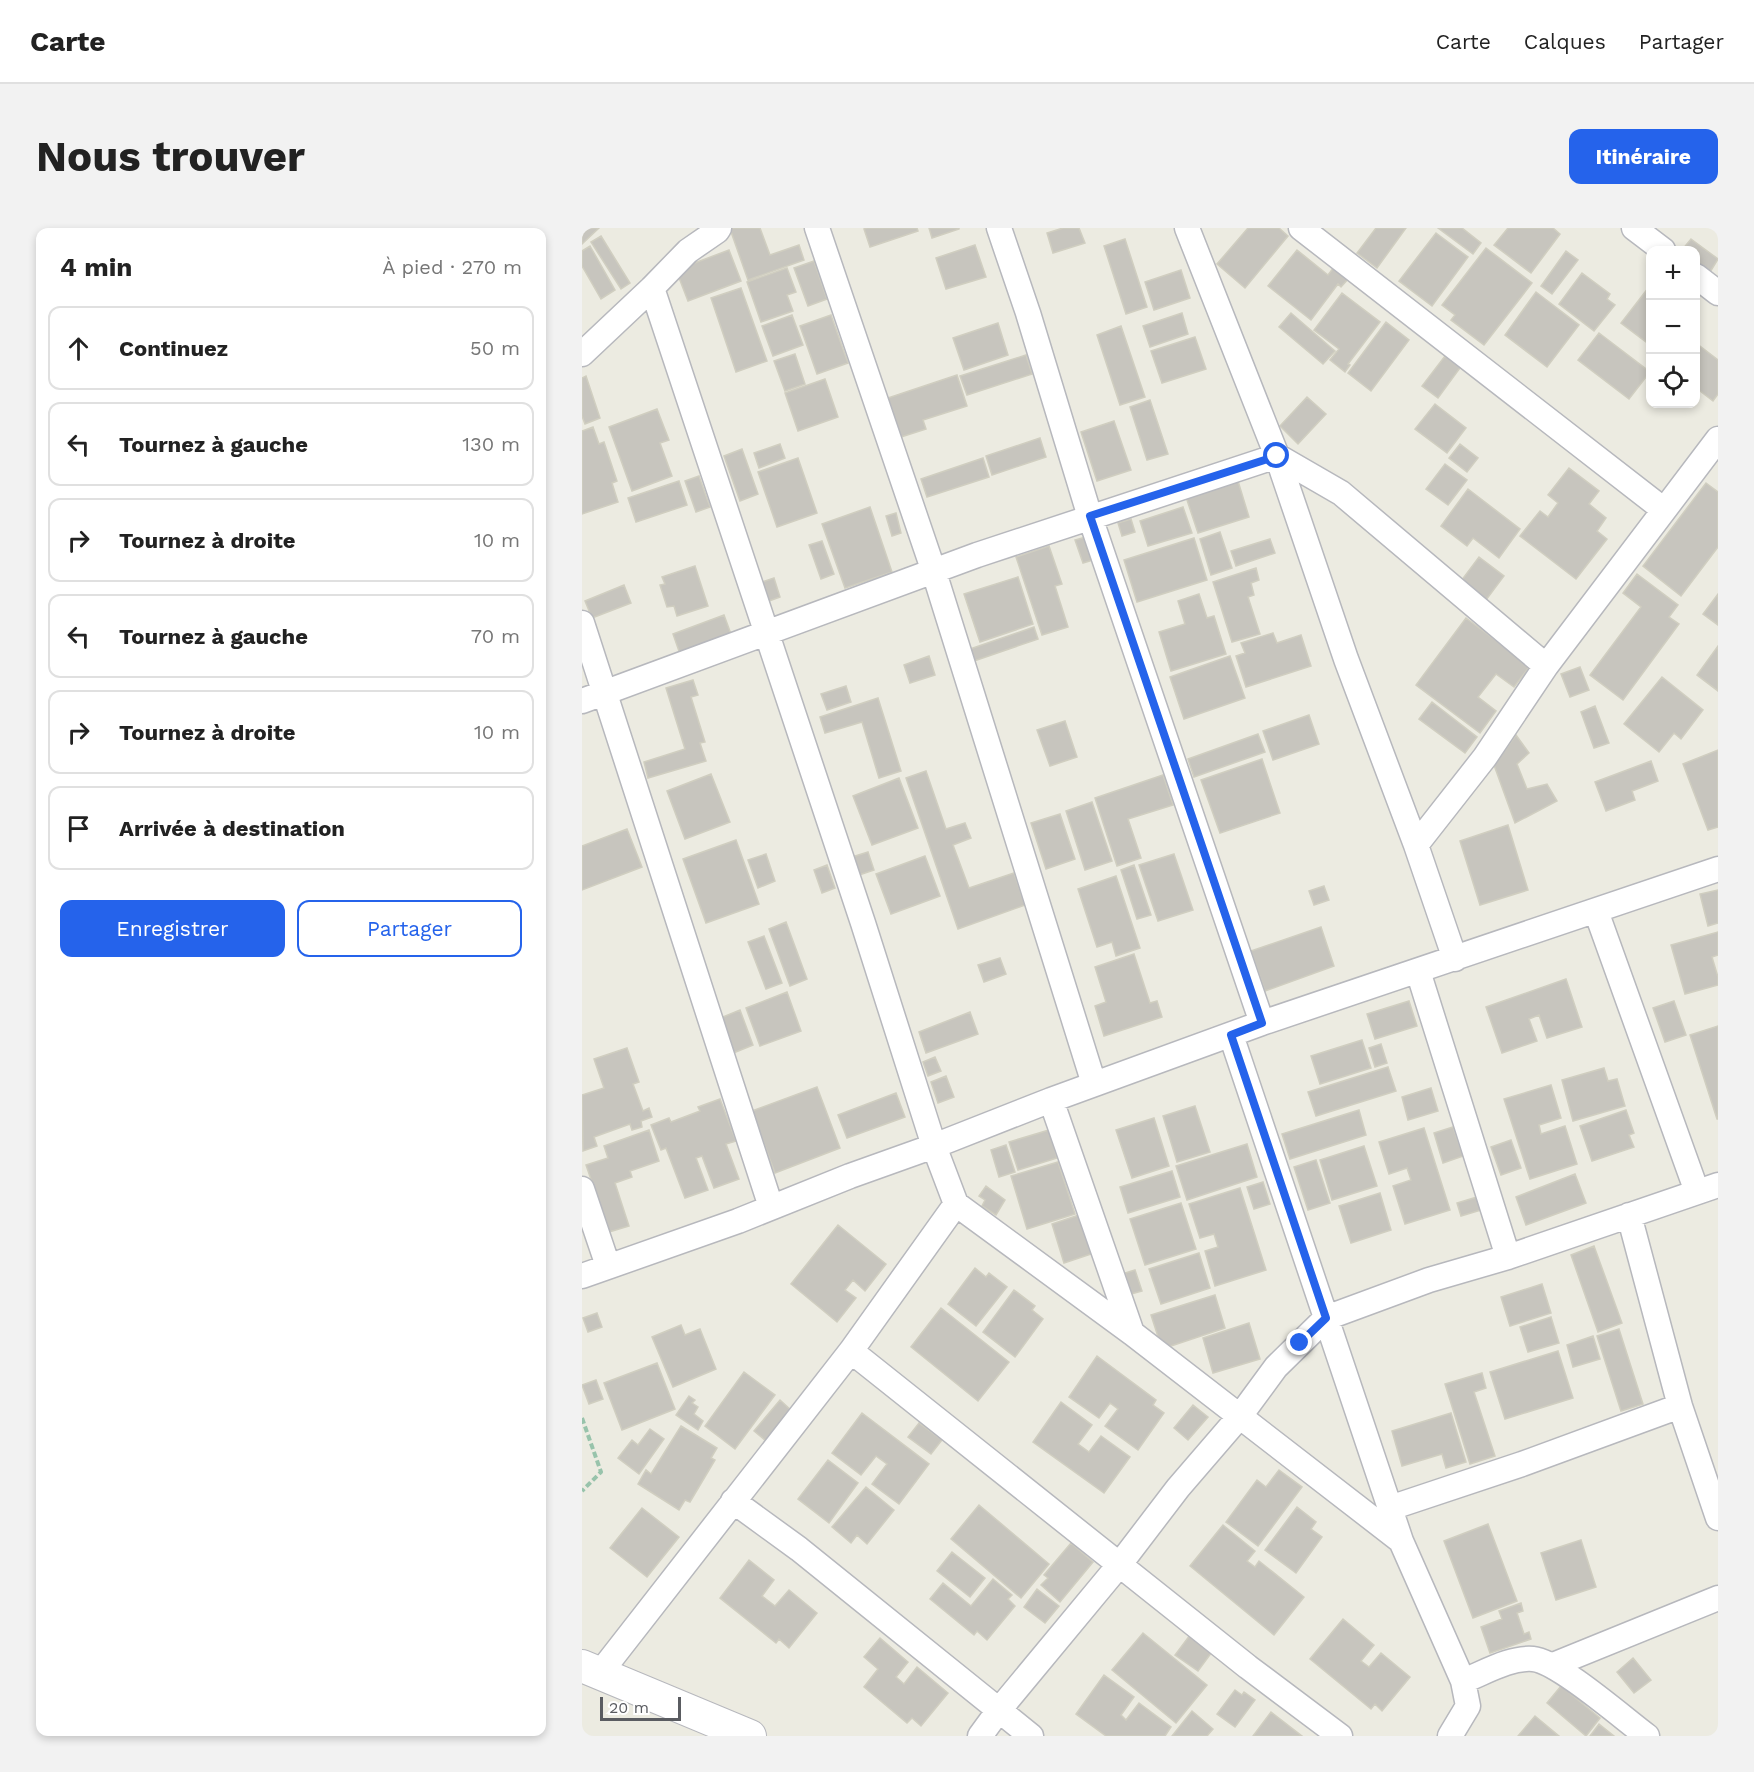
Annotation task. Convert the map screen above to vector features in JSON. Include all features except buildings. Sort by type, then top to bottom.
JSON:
[{"type":"street","points":[[582,354],[652,288],[688,250],[719,228]]},
{"type":"street","points":[[817,228],[934,572],[1094,1084]]},
{"type":"street","points":[[999,228],[1028,313],[1090,516],[1262,1023]]},
{"type":"street","points":[[1301,228],[1664,510]]},
{"type":"street","points":[[1634,228],[1658,246]]},
{"type":"street","points":[[1191,231],[1277,456],[1346,659],[1416,845],[1455,959]]},
{"type":"street","points":[[1700,280],[1718,293]]},
{"type":"street","points":[[652,288],[934,1146],[956,1204],[1132,1333],[1401,1541]]},
{"type":"street","points":[[1416,845],[1485,757],[1546,666],[1718,439]]},
{"type":"street","points":[[582,701],[1090,516],[1277,456],[1341,493],[1546,666]]},
{"type":"street","points":[[582,623],[771,1207]]},
{"type":"street","points":[[582,1276],[738,1221],[1051,1100],[1262,1023],[1718,869]]},
{"type":"street","points":[[980,1736],[1120,1564],[1178,1488],[1240,1416],[1276,1367],[1326,1318],[1429,1281],[1508,1257],[1708,1188],[1596,911]]},
{"type":"street","points":[[1418,971],[1508,1257]]},
{"type":"street","points":[[1231,1035],[1401,1541],[1463,1681],[1468,1706],[1450,1736]]},
{"type":"street","points":[[1051,1100],[1132,1333]]},
{"type":"street","points":[[582,1189],[608,1266]]},
{"type":"street","points":[[750,1736],[591,1669],[733,1501],[851,1351],[956,1204]]},
{"type":"street","points":[[1629,1215],[1680,1406],[1718,1518]]},
{"type":"street","points":[[851,1351],[1248,1666],[1340,1736]]},
{"type":"street","points":[[1390,1508],[1522,1464],[1680,1406]]},
{"type":"street","points":[[733,1501],[799,1549],[1031,1736]]},
{"type":"street","points":[[1553,1665],[1718,1598]]},
{"type":"street","points":[[1463,1681],[1512,1661],[1534,1659],[1553,1665],[1647,1736]]},
{"type":"path","points":[[582,1418],[601,1472],[582,1491]]},
{"type":"route","points":[[1277,456],[1090,516],[1262,1023],[1231,1035],[1326,1318],[1300,1343]]}]
